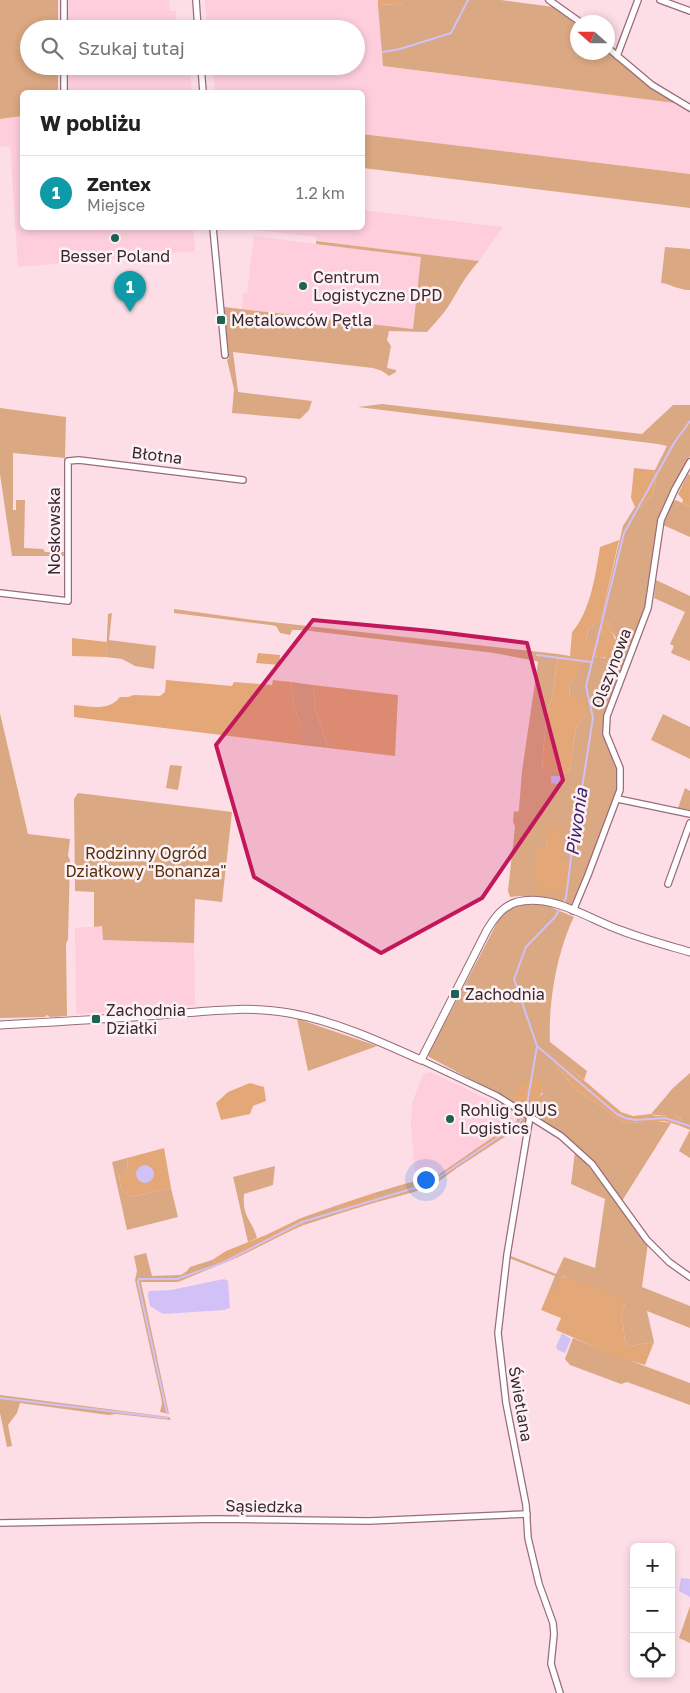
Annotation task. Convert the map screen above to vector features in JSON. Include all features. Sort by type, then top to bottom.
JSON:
[{"type":"street","points":[[64,0],[64,20]]},
{"type":"street","points":[[196,0],[197,20]]},
{"type":"street","points":[[549,0],[570,15]]},
{"type":"street","points":[[638,0],[617,56],[652,85],[690,108]]},
{"type":"street","points":[[660,0],[690,11]]},
{"type":"street","points":[[64,75],[64,90]]},
{"type":"street","points":[[202,75],[203,90]]},
{"type":"street","points":[[213,230],[225,355]]},
{"type":"street","name":"Błotna","points":[[68,461],[79,460],[243,480]]},
{"type":"street","name":"Noskowska","points":[[0,593],[68,601],[68,461]]},
{"type":"street","name":"Olszynowa","points":[[573,911],[618,799],[621,775],[618,761],[606,734],[607,716],[648,608],[661,520],[690,462]]},
{"type":"street","points":[[618,799],[690,814]]},
{"type":"street","points":[[668,884],[690,823]]},
{"type":"street","points":[[421,1060],[487,930],[499,913],[510,905],[524,901],[542,901],[562,906],[638,937],[690,952]]},
{"type":"street","points":[[0,1025],[230,1010],[273,1011],[303,1016],[378,1041],[476,1085],[561,1136],[583,1155],[600,1174],[647,1240],[669,1262],[690,1278]]},
{"type":"street","name":"Świetlana","points":[[530,1116],[507,1255],[498,1333],[506,1403],[527,1514],[531,1552],[539,1584],[553,1623],[554,1634],[551,1664],[560,1693]]},
{"type":"street","name":"Sąsiedzka","points":[[0,1523],[217,1519],[354,1521],[527,1514]]},
{"type":"highlighted area","points":[[313,620],[431,631],[527,643],[563,780],[482,898],[381,953],[254,877],[216,745]]},
{"type":"shaded area","points":[[69,0],[169,0],[170,11],[176,11],[176,20],[68,20]]},
{"type":"shaded area","points":[[205,0],[378,0],[383,66],[675,103],[690,111],[690,174],[365,134],[365,90],[215,90],[213,75],[365,75],[365,20],[206,20]]},
{"type":"shaded area","points":[[378,0],[403,0],[403,3],[378,5]]},
{"type":"shaded area","points":[[67,75],[191,75],[192,90],[67,90]]},
{"type":"shaded area","name":"Besser Poland","points":[[20,116],[20,230],[193,230],[195,251],[18,267],[10,147],[0,146],[0,119]]},
{"type":"shaded area","points":[[365,210],[503,227],[479,261],[316,241],[316,237],[255,230],[365,230]]},
{"type":"shaded area","points":[[254,236],[422,257],[413,329],[242,309],[243,293],[247,293]]},
{"type":"shaded area","points":[[634,468],[653,470],[656,480],[653,495],[641,508],[635,507],[631,498]]},
{"type":"shaded area","points":[[688,474],[690,475],[690,507],[682,503],[683,500],[678,494]]},
{"type":"shaded area","points":[[619,540],[601,619],[588,630],[586,641],[602,644],[602,620],[610,624],[615,641],[615,651],[605,657],[593,656],[592,662],[583,662],[570,684],[569,699],[576,696],[586,702],[587,714],[576,728],[569,773],[542,769],[546,717],[553,694],[558,654],[570,656],[572,632],[588,604],[600,547]]},
{"type":"shaded area","points":[[72,638],[107,642],[106,657],[72,656]]},
{"type":"shaded area","points":[[258,653],[280,655],[279,665],[256,663]]},
{"type":"shaded area","points":[[166,680],[232,686],[234,682],[272,685],[273,680],[291,682],[294,706],[302,728],[302,745],[74,717],[74,705],[99,707],[110,705],[120,697],[134,695],[160,696],[165,692]]},
{"type":"shaded area","points":[[313,685],[398,695],[395,756],[328,748],[315,709]]},
{"type":"shaded area","points":[[551,776],[564,776],[563,785],[551,783]]},
{"type":"shaded area","points":[[549,825],[561,827],[561,863],[570,861],[566,893],[539,893],[534,871],[536,851],[546,846]]},
{"type":"shaded area","points":[[102,926],[104,940],[194,943],[195,1005],[76,1014],[75,928]]},
{"type":"shaded area","points":[[557,1061],[572,1070],[621,1112],[633,1116],[651,1114],[656,1116],[671,1115],[681,1118],[678,1125],[664,1121],[629,1123],[621,1121],[577,1091],[554,1063]]},
{"type":"shaded area","points":[[430,1072],[500,1105],[515,1114],[517,1121],[429,1181],[416,1184],[411,1125],[412,1103],[423,1074]]},
{"type":"shaded area","points":[[534,1078],[538,1078],[543,1084],[542,1093],[532,1114],[515,1103],[513,1093],[521,1085]]},
{"type":"shaded area","points":[[250,1083],[264,1087],[266,1101],[253,1106],[250,1114],[221,1120],[216,1103],[228,1092]]},
{"type":"shaded area","points":[[508,1127],[509,1134],[480,1153],[477,1148]]},
{"type":"shaded area","points":[[164,1148],[171,1188],[131,1197],[121,1189],[119,1174],[128,1171],[127,1158]]},
{"type":"shaded area","points":[[454,1164],[457,1168],[431,1187],[403,1195],[401,1185],[415,1181],[416,1184],[429,1181]]},
{"type":"shaded area","points":[[145,1165],[151,1168],[154,1174],[151,1180],[145,1183],[139,1180],[136,1174],[139,1168]]},
{"type":"shaded area","points":[[374,1193],[377,1202],[341,1213],[338,1205]]},
{"type":"shaded area","points":[[301,1218],[304,1225],[240,1256],[219,1265],[212,1260],[226,1251]]},
{"type":"shaded area","points":[[561,1276],[621,1297],[625,1304],[621,1319],[625,1342],[630,1346],[654,1342],[645,1365],[618,1357],[556,1330],[561,1318],[541,1310],[549,1291],[555,1292]]},
{"type":"shaded area","points":[[224,1279],[228,1281],[230,1308],[163,1314],[150,1306],[149,1291],[171,1290]]},
{"type":"shaded area","points":[[562,1333],[571,1339],[565,1353],[556,1347]]},
{"type":"shaded area","points":[[681,1578],[690,1579],[690,1597],[679,1591]]},
{"type":"green space","points":[[0,0],[58,0],[58,20],[20,20],[20,75],[58,75],[58,90],[20,90],[20,116],[0,119]]},
{"type":"green space","points":[[403,0],[501,0],[554,7],[570,19],[570,60],[615,60],[615,58],[643,82],[675,103],[383,66],[378,5],[403,3]]},
{"type":"green space","points":[[365,134],[690,174],[690,208],[365,168]]},
{"type":"green space","points":[[316,241],[479,261],[465,278],[445,311],[427,332],[389,331],[387,340],[391,346],[387,368],[396,370],[396,372],[389,376],[373,368],[233,352],[238,392],[312,401],[309,410],[300,419],[232,413],[234,389],[227,360],[229,358],[224,307],[413,329],[421,257],[316,244]]},
{"type":"green space","points":[[665,247],[690,249],[690,290],[661,283]]},
{"type":"green space","points":[[382,404],[642,434],[673,405],[690,405],[690,456],[675,482],[658,523],[647,606],[604,719],[605,738],[617,768],[618,789],[603,825],[588,870],[571,905],[541,897],[510,897],[508,891],[515,827],[513,821],[514,811],[518,812],[519,809],[522,771],[538,662],[494,653],[302,630],[292,630],[290,635],[280,633],[276,626],[174,613],[174,609],[253,620],[558,654],[553,694],[546,717],[542,768],[569,773],[576,728],[587,714],[569,699],[570,684],[583,661],[593,661],[593,656],[605,658],[616,638],[610,624],[602,620],[602,644],[586,642],[588,630],[601,619],[623,526],[635,507],[641,508],[653,495],[656,480],[653,470],[655,470],[667,446],[358,407]],"holes":[[[548,835],[561,863],[570,862],[534,871],[542,850],[546,847]]]},
{"type":"green space","points":[[0,408],[66,417],[65,458],[13,453],[13,510],[16,510],[16,500],[25,500],[24,548],[43,549],[45,552],[64,552],[65,556],[12,556],[0,474]]},
{"type":"green space","points":[[676,500],[690,507],[690,537],[663,525],[673,501]]},
{"type":"green space","points":[[656,580],[690,596],[690,661],[671,653],[674,646],[670,644],[685,612],[654,598]]},
{"type":"green space","points":[[112,613],[109,640],[156,646],[154,669],[135,666],[122,659],[106,657],[108,614]]},
{"type":"green space","points":[[291,682],[313,685],[315,709],[328,748],[302,745],[302,728],[294,706]]},
{"type":"green space","points":[[0,713],[28,834],[70,839],[68,856],[70,860],[68,939],[66,944],[67,1016],[50,1017],[47,1015],[45,1017],[0,1018]]},
{"type":"green space","points":[[663,714],[690,727],[690,759],[651,740]]},
{"type":"green space","points":[[170,765],[182,766],[178,790],[166,788]]},
{"type":"green space","points":[[685,788],[690,791],[690,810],[678,808]]},
{"type":"green space","name":"Rodzinny Ogród Działkowy \"Bonanza\"","points":[[78,793],[232,812],[222,902],[195,899],[194,943],[103,940],[102,926],[94,927],[94,892],[75,891],[74,799]]},
{"type":"green space","points":[[524,904],[546,905],[574,917],[558,961],[552,995],[550,1042],[587,1071],[584,1080],[572,1070],[554,1063],[577,1091],[621,1121],[629,1123],[657,1121],[671,1123],[622,1201],[602,1174],[582,1152],[532,1114],[534,1104],[543,1093],[521,1085],[514,1093],[515,1103],[428,1055],[499,919],[510,908]]},
{"type":"green space","points":[[298,1019],[377,1046],[308,1071]]},
{"type":"green space","points":[[690,1073],[690,1130],[678,1125],[681,1118],[651,1114],[673,1088]]},
{"type":"green space","points":[[503,1102],[526,1117],[525,1129],[519,1127],[509,1134],[508,1127],[517,1121],[517,1118],[512,1111],[500,1105]]},
{"type":"green space","points":[[690,1130],[690,1158],[679,1151]]},
{"type":"green space","points":[[477,1148],[480,1153],[457,1168],[454,1164]]},
{"type":"green space","points":[[575,1152],[595,1174],[648,1243],[642,1287],[690,1306],[690,1328],[647,1311],[654,1342],[630,1346],[625,1342],[621,1319],[625,1304],[562,1276],[555,1293],[549,1291],[555,1276],[509,1258],[511,1256],[556,1274],[564,1257],[595,1268],[605,1199],[571,1184]]},
{"type":"green space","points":[[127,1158],[128,1171],[119,1175],[121,1189],[131,1197],[171,1188],[178,1217],[127,1230],[112,1162]]},
{"type":"green space","points":[[275,1166],[273,1185],[244,1194],[244,1208],[257,1238],[248,1242],[233,1177]]},
{"type":"green space","points":[[401,1185],[403,1195],[377,1202],[374,1193]]},
{"type":"green space","points":[[338,1205],[341,1213],[304,1225],[301,1218]]},
{"type":"green space","points":[[146,1253],[152,1276],[181,1275],[190,1267],[212,1260],[219,1265],[178,1282],[141,1282],[169,1414],[160,1412],[161,1397],[135,1280],[137,1271],[134,1256]]},
{"type":"green space","points":[[573,1338],[690,1383],[690,1405],[627,1382],[621,1384],[570,1365],[565,1359]]},
{"type":"green space","points":[[0,1395],[169,1417],[171,1420],[116,1414],[109,1415],[20,1403],[17,1413],[8,1425],[12,1446],[7,1447],[0,1413]]},
{"type":"green space","points":[[690,1606],[690,1643],[679,1638]]},
{"type":"waterway","points":[[383,52],[400,49],[451,33],[468,0]]},
{"type":"waterway","name":"Piwonia","points":[[690,421],[674,443],[624,533],[586,686],[593,718],[566,898],[555,917],[526,947],[514,979],[537,1046],[617,1114],[635,1120],[665,1118],[690,1126]]},
{"type":"waterway","points":[[537,655],[591,662]]},
{"type":"waterway","points":[[526,1110],[537,1046]]},
{"type":"waterway","points":[[167,1413],[138,1282],[139,1279],[177,1279],[222,1263],[302,1222],[424,1185],[435,1180],[518,1124],[524,1116]]},
{"type":"waterway","points":[[0,1398],[167,1418]]},
{"type":"place","name":"Besser Poland","points":[[115,238]]},
{"type":"place","name":"Centrum Logistyczne DPD","points":[[303,286]]},
{"type":"place","name":"Zentex","points":[[130,312]]},
{"type":"place","name":"Metalowców Pętla","points":[[221,320]]},
{"type":"place","name":"Zachodnia","points":[[455,994]]},
{"type":"place","name":"Zachodnia Działki","points":[[96,1019]]},
{"type":"place","name":"Rohlig SUUS Logistics","points":[[450,1119]]}]
